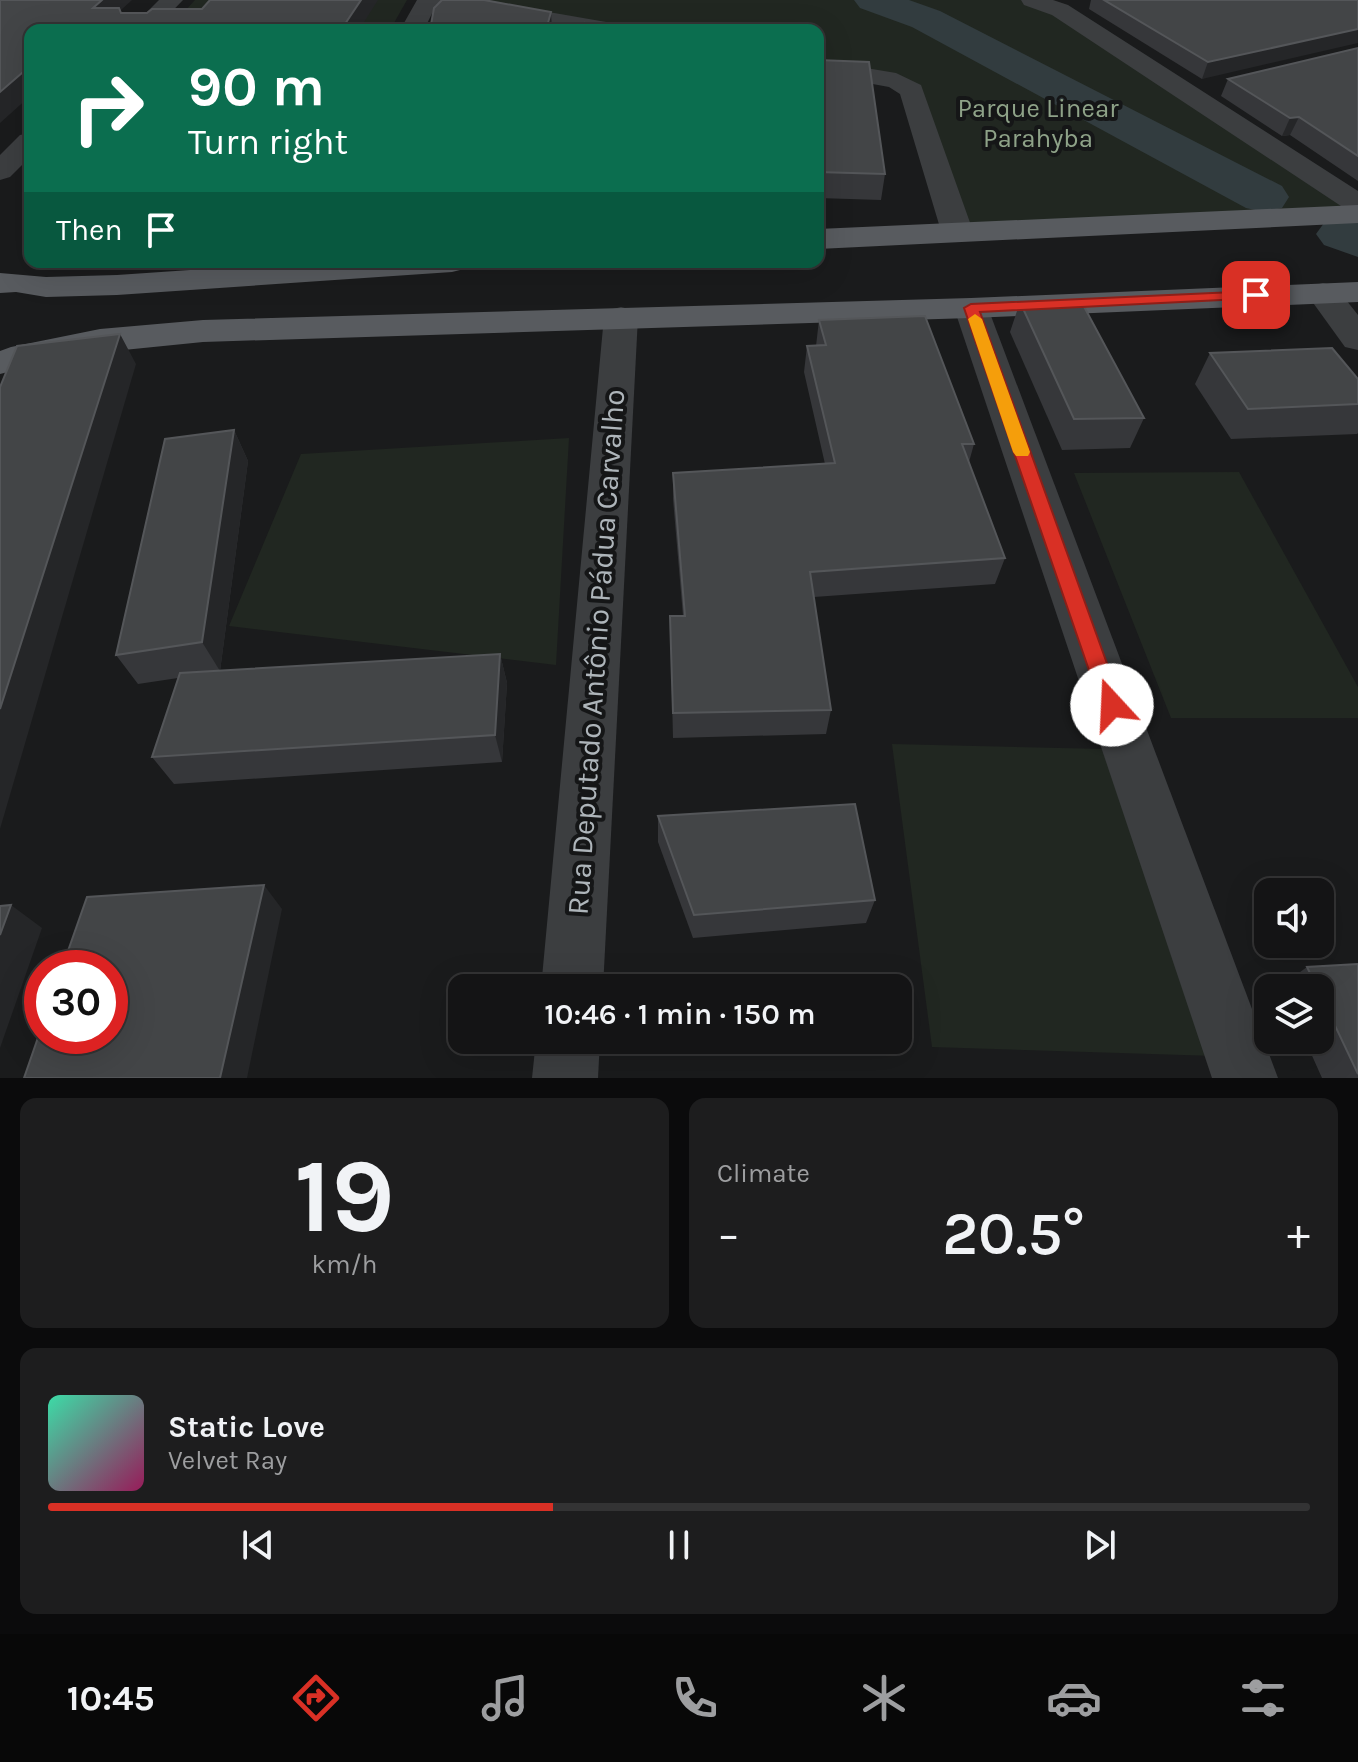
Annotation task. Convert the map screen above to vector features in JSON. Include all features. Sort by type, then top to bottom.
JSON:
[{"type":"main road","points":[[824,239],[1358,214]]},
{"type":"main road","points":[[0,283],[46,287],[291,268]]},
{"type":"main road","points":[[11,358],[47,334],[60,318],[61,301],[46,287]]},
{"type":"main road","points":[[11,358],[135,336],[203,331],[971,308],[1358,292]]},
{"type":"street","points":[[147,24],[172,0]]},
{"type":"street","points":[[415,24],[428,0]]},
{"type":"street","points":[[441,0],[578,24]]},
{"type":"street","points":[[1054,2],[1358,204]]},
{"type":"street","points":[[824,68],[889,79],[912,90],[957,231]]},
{"type":"street","points":[[1188,93],[1215,87]]},
{"type":"street","points":[[0,171],[24,147]]},
{"type":"street","points":[[1323,293],[1358,339]]},
{"type":"street","points":[[971,308],[1245,1078]]},
{"type":"street","name":"Rua Deputado Antônio Pádua Carvalho","points":[[573,974],[621,317]]},
{"type":"street","points":[[565,1078],[567,1054]]},
{"type":"green space","points":[[195,0],[407,0],[393,24],[243,24],[182,14]]},
{"type":"green space","name":"Parque Linear Parahyba","points":[[448,0],[1030,0],[1358,209],[962,231],[912,81],[824,66],[824,24],[586,24]]},
{"type":"green space","points":[[569,438],[556,665],[229,626],[301,454]]},
{"type":"green space","points":[[1239,472],[1358,687],[1358,718],[1171,718],[1074,473]]},
{"type":"green space","points":[[892,744],[1147,750],[1247,1057],[932,1047]]},
{"type":"building","points":[[0,0],[102,0],[93,8],[147,13],[152,9],[202,9],[210,0],[361,0],[345,24],[24,24],[24,71],[0,92]]},
{"type":"building","points":[[442,0],[484,0],[551,12],[548,24],[431,24],[434,8]]},
{"type":"building","points":[[1104,0],[1358,0],[1358,29],[1208,62]]},
{"type":"building","points":[[1358,48],[1358,156],[1299,117],[1290,118],[1228,79]]},
{"type":"building","points":[[824,60],[869,62],[885,174],[824,172]]},
{"type":"building","points":[[1081,301],[1144,418],[1074,419],[1020,302]]},
{"type":"building","points":[[925,316],[974,444],[962,444],[1005,558],[810,572],[831,710],[673,713],[670,616],[685,616],[673,473],[835,463],[807,346],[826,345],[819,320]]},
{"type":"building","points":[[120,334],[0,709],[0,387],[17,346]]},
{"type":"building","points":[[1332,348],[1358,379],[1358,404],[1248,409],[1210,353]]},
{"type":"building","points":[[234,430],[202,642],[116,655],[165,439]]},
{"type":"building","points":[[500,654],[495,735],[152,757],[180,673]]},
{"type":"building","points":[[855,804],[875,900],[694,915],[658,816]]},
{"type":"building","points":[[264,885],[220,1078],[24,1078],[32,1054],[128,1054],[128,950],[68,950],[87,897]]},
{"type":"building","points":[[11,905],[0,935],[0,906]]},
{"type":"building","points":[[1358,964],[1358,1074],[1334,1023],[1334,974],[1310,974],[1307,967]]},
{"type":"waterway","points":[[873,0],[926,19],[1264,197]]},
{"type":"waterway","points":[[1343,234],[1358,241]]},
{"type":"slow traffic","points":[[975,319],[1022,452]]},
{"type":"route","points":[[1112,705],[971,308],[1256,295]]}]
